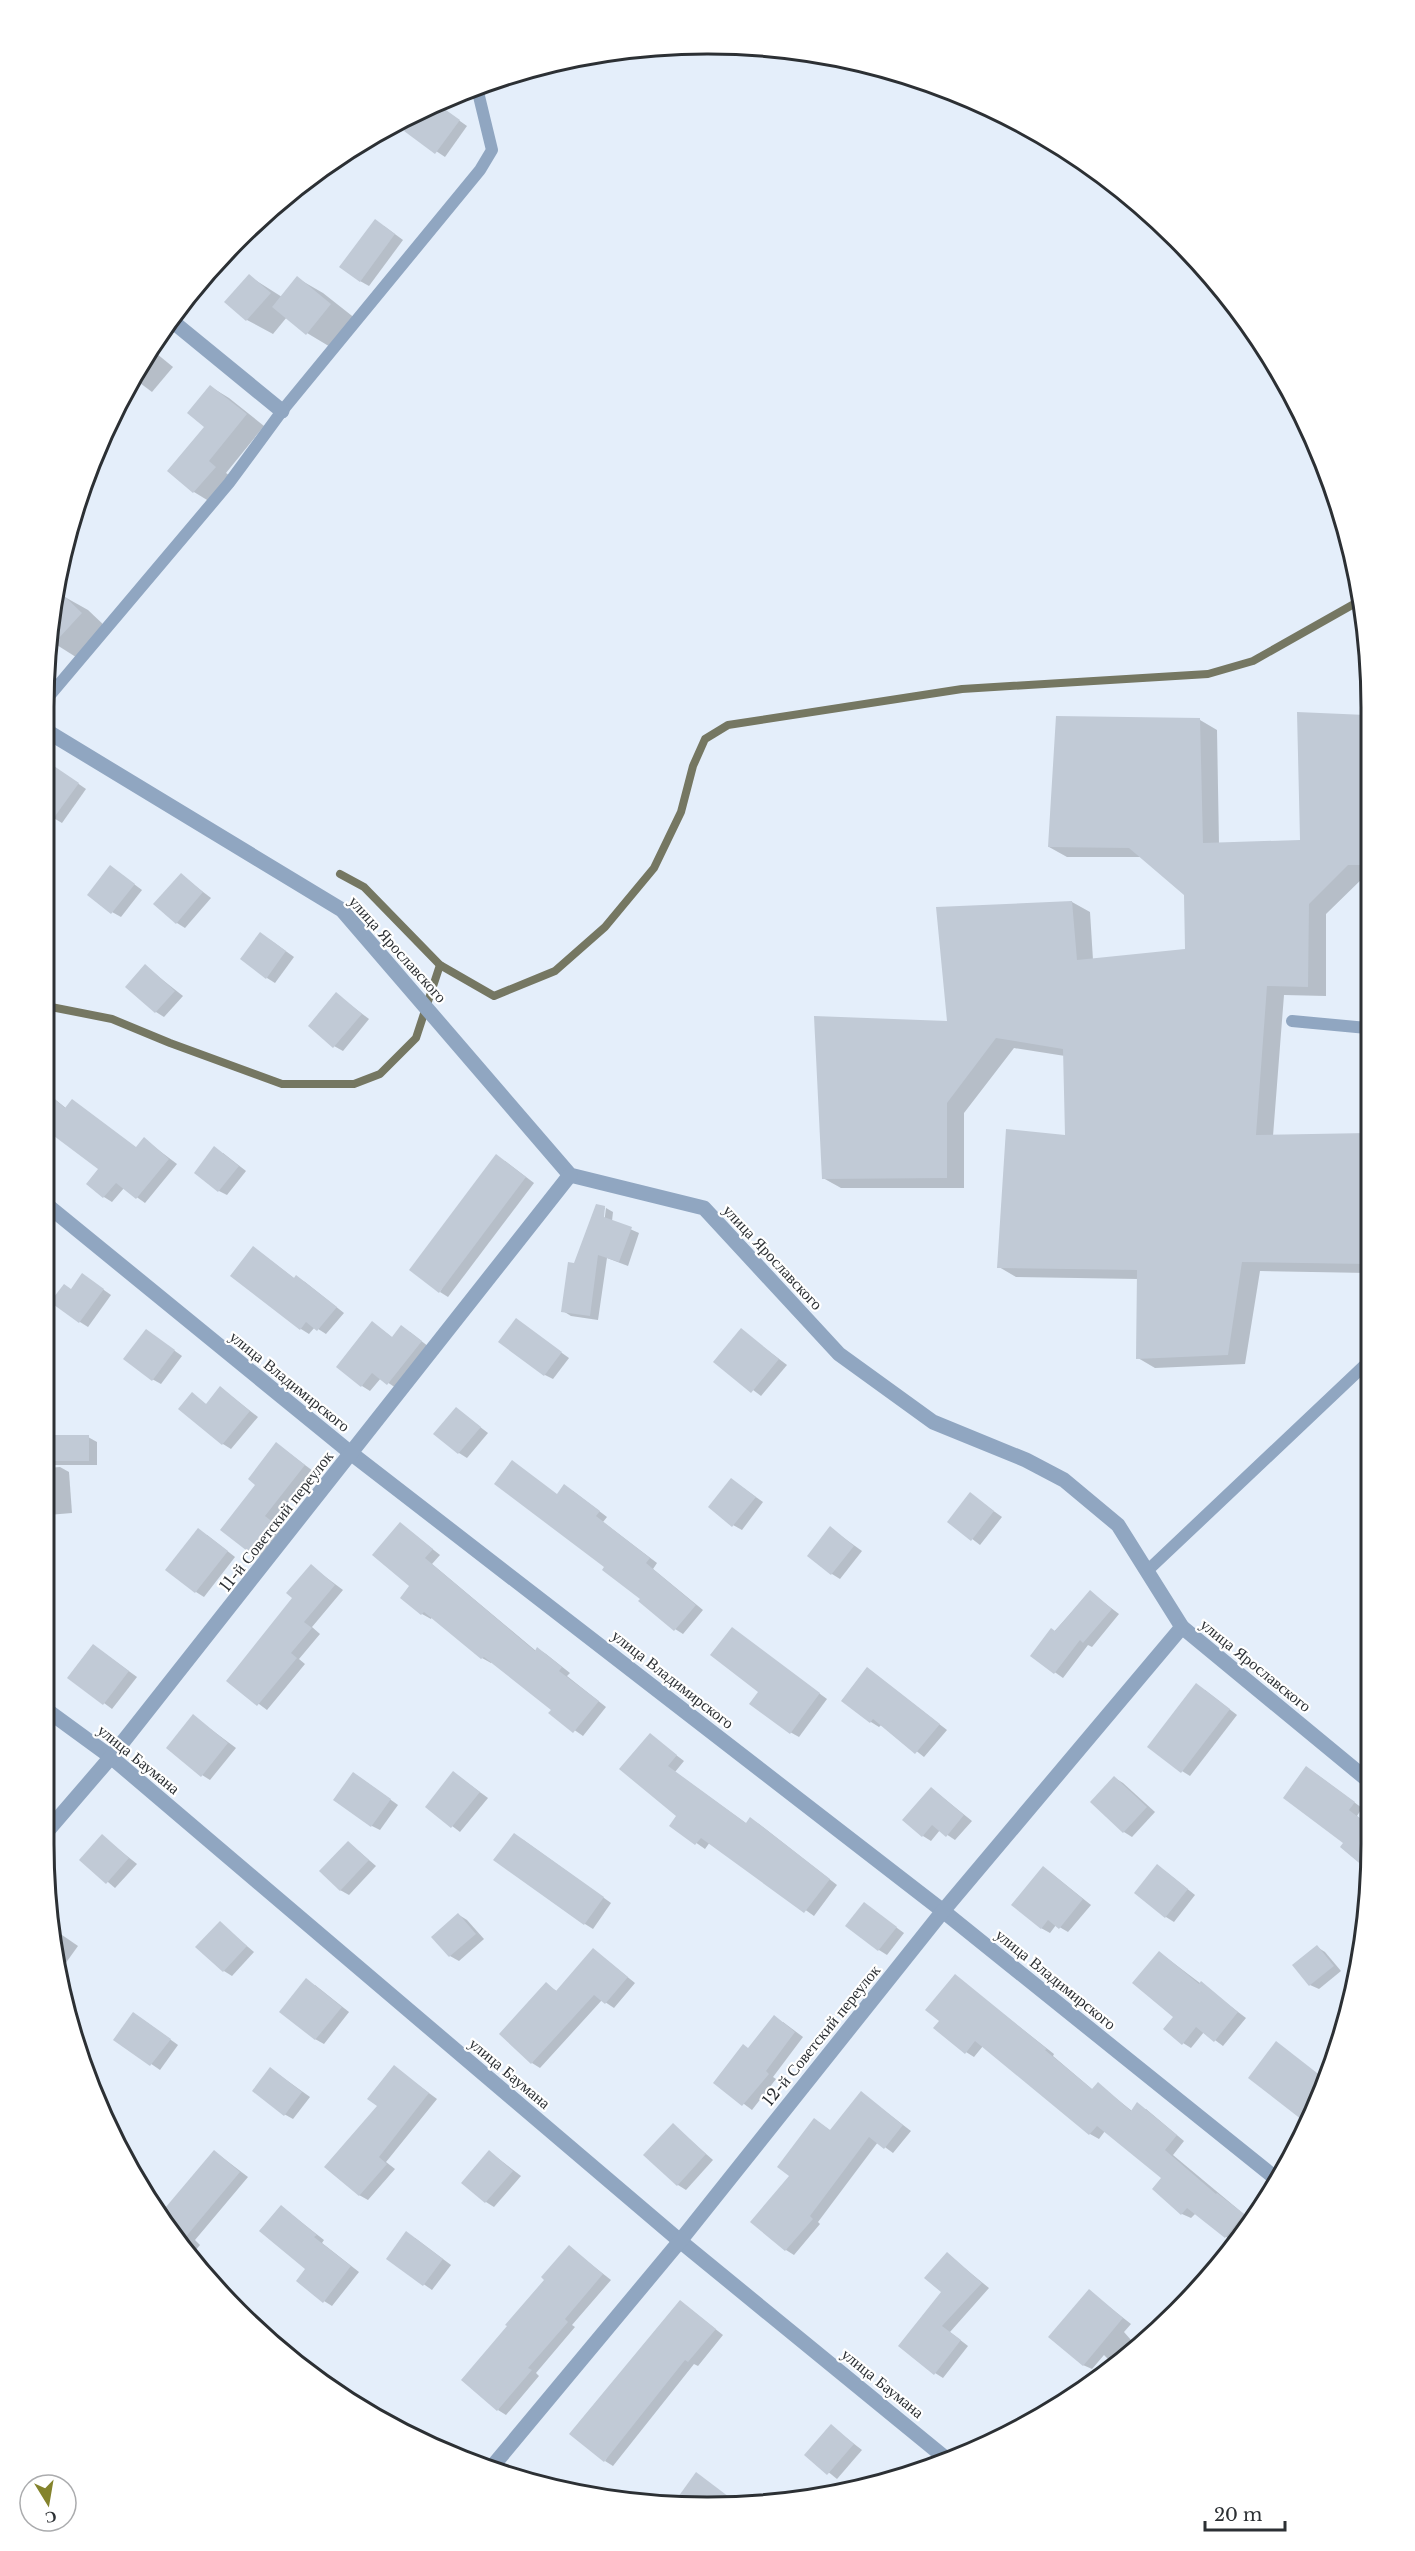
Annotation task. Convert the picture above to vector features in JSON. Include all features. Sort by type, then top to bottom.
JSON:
[{"type":"street","points":[[178,326],[282,411]]},
{"type":"street","name":"улица Ярославского","points":[[54,735],[342,910],[570,1175],[704,1208],[839,1354],[933,1422],[1026,1460],[1064,1480],[1118,1525],[1182,1627],[1361,1775]]},
{"type":"street","name":"11-й Советский переулок","points":[[54,1823],[111,1757],[352,1455],[570,1175]]},
{"type":"street","name":"улица Владимирского","points":[[54,1211],[352,1455],[943,1911],[1271,2174]]},
{"type":"street","name":"12-й Советский переулок","points":[[496,2462],[680,2241],[943,1911],[1182,1627]]},
{"type":"street","name":"улица Баумана","points":[[54,1715],[111,1757],[680,2241],[941,2453]]},
{"type":"lane","points":[[54,690],[229,483],[282,411],[480,170],[492,150],[479,96]]},
{"type":"lane","points":[[1292,1021],[1361,1027]]},
{"type":"lane","points":[[1147,1571],[1361,1369]]},
{"type":"building","points":[[445,109],[460,120],[435,154],[404,131],[418,121]]},
{"type":"building","points":[[375,219],[395,234],[360,282],[339,267]]},
{"type":"building","points":[[249,274],[271,293],[246,321],[224,302]]},
{"type":"building","points":[[297,276],[331,304],[306,335],[272,307]]},
{"type":"building","points":[[210,385],[247,414],[209,461],[216,467],[193,493],[167,471],[204,427],[187,413]]},
{"type":"building","points":[[64,596],[82,613],[58,639]]},
{"type":"building","points":[[1297,712],[1361,715],[1361,865],[1348,865],[1309,904],[1308,987],[1267,986],[1256,1135],[1361,1133],[1361,1264],[1242,1262],[1228,1355],[1136,1359],[1137,1270],[997,1268],[1006,1129],[1065,1135],[1063,1049],[996,1038],[947,1103],[947,1178],[822,1179],[814,1016],[947,1021],[936,907],[1072,901],[1077,960],[1185,949],[1184,895],[1129,848],[1048,847],[1056,716],[1200,718],[1203,843],[1300,840]]},
{"type":"building","points":[[54,766],[79,783],[54,818]]},
{"type":"building","points":[[110,865],[135,884],[111,914],[87,895]]},
{"type":"building","points":[[181,873],[203,892],[176,924],[153,904]]},
{"type":"building","points":[[260,932],[286,951],[266,979],[240,959]]},
{"type":"building","points":[[145,964],[175,991],[155,1013],[125,987]]},
{"type":"building","points":[[336,992],[362,1014],[333,1048],[308,1026]]},
{"type":"building","points":[[54,1099],[65,1108],[72,1099],[136,1147],[144,1137],[169,1159],[136,1199],[116,1183],[103,1198],[86,1184],[98,1169],[54,1136]]},
{"type":"building","points":[[214,1146],[239,1166],[218,1192],[194,1173]]},
{"type":"building","points":[[496,1154],[526,1177],[439,1293],[409,1270]]},
{"type":"building","points":[[596,1204],[605,1206],[604,1217],[632,1227],[619,1262],[598,1255],[590,1316],[561,1312],[568,1262],[574,1263]]},
{"type":"building","points":[[253,1246],[294,1278],[296,1275],[337,1307],[317,1331],[306,1322],[300,1330],[230,1276]]},
{"type":"building","points":[[82,1273],[104,1289],[79,1323],[54,1305],[54,1297],[64,1284],[71,1289]]},
{"type":"building","points":[[516,1318],[562,1352],[544,1376],[498,1342]]},
{"type":"building","points":[[372,1321],[392,1337],[401,1325],[422,1341],[387,1385],[372,1373],[361,1387],[336,1367]]},
{"type":"building","points":[[741,1328],[779,1359],[751,1393],[713,1362]]},
{"type":"building","points":[[146,1329],[175,1350],[152,1381],[123,1359]]},
{"type":"building","points":[[220,1386],[250,1411],[222,1445],[178,1409],[192,1392],[206,1404]]},
{"type":"building","points":[[456,1407],[481,1427],[458,1454],[433,1434]]},
{"type":"building","points":[[54,1435],[89,1435],[89,1461],[54,1461]]},
{"type":"building","points":[[276,1442],[305,1465],[265,1516],[274,1523],[251,1554],[220,1530],[255,1485],[248,1479]]},
{"type":"building","points":[[512,1460],[557,1494],[564,1484],[600,1511],[596,1516],[650,1558],[646,1563],[696,1605],[674,1631],[638,1601],[640,1599],[602,1570],[604,1567],[494,1484]]},
{"type":"building","points":[[731,1478],[756,1497],[732,1527],[708,1507]]},
{"type":"building","points":[[970,1492],[994,1511],[971,1541],[947,1522]]},
{"type":"building","points":[[400,1522],[433,1549],[425,1558],[535,1651],[537,1647],[562,1667],[559,1671],[599,1701],[573,1733],[548,1713],[551,1710],[484,1657],[481,1659],[424,1612],[421,1615],[400,1598],[409,1586],[372,1555]]},
{"type":"building","points":[[830,1526],[854,1546],[831,1575],[807,1556]]},
{"type":"building","points":[[198,1528],[228,1551],[195,1593],[165,1570]]},
{"type":"building","points":[[311,1564],[335,1585],[304,1622],[312,1628],[291,1653],[297,1658],[257,1706],[226,1681],[292,1598],[286,1593]]},
{"type":"building","points":[[1090,1590],[1112,1609],[1083,1643],[1080,1640],[1054,1674],[1030,1656],[1051,1628],[1055,1631]]},
{"type":"building","points":[[732,1627],[820,1693],[790,1734],[749,1704],[758,1692],[710,1655]]},
{"type":"building","points":[[93,1644],[129,1671],[103,1705],[67,1678]]},
{"type":"building","points":[[867,1667],[940,1724],[915,1754],[873,1719],[870,1723],[841,1701]]},
{"type":"building","points":[[1196,1683],[1230,1709],[1181,1773],[1147,1747]]},
{"type":"building","points":[[193,1714],[228,1743],[201,1777],[166,1748]]},
{"type":"building","points":[[650,1733],[677,1755],[668,1766],[746,1823],[750,1817],[830,1879],[804,1913],[701,1838],[695,1845],[669,1826],[676,1816],[619,1769]]},
{"type":"building","points":[[1306,1766],[1355,1802],[1349,1810],[1361,1819],[1361,1864],[1340,1847],[1343,1843],[1283,1798]]},
{"type":"building","points":[[453,1771],[480,1792],[451,1828],[425,1807]]},
{"type":"building","points":[[353,1772],[391,1799],[371,1827],[333,1800]]},
{"type":"building","points":[[1114,1776],[1147,1807],[1123,1833],[1090,1802]]},
{"type":"building","points":[[931,1787],[964,1815],[946,1837],[932,1825],[922,1837],[902,1820]]},
{"type":"building","points":[[514,1833],[604,1897],[584,1925],[493,1860]]},
{"type":"building","points":[[102,1834],[129,1858],[106,1884],[79,1860]]},
{"type":"building","points":[[348,1841],[369,1860],[340,1891],[319,1871]]},
{"type":"building","points":[[1157,1864],[1188,1889],[1165,1918],[1134,1893]]},
{"type":"building","points":[[1043,1866],[1083,1899],[1059,1929],[1048,1920],[1041,1929],[1011,1905]]},
{"type":"building","points":[[864,1902],[897,1927],[878,1951],[845,1926]]},
{"type":"building","points":[[458,1913],[476,1934],[449,1957],[431,1937]]},
{"type":"building","points":[[220,1921],[247,1946],[223,1972],[195,1947]]},
{"type":"building","points":[[1317,1945],[1334,1966],[1309,1986],[1292,1965]]},
{"type":"building","points":[[593,1948],[628,1977],[605,2004],[594,1995],[531,2064],[499,2034],[546,1982],[556,1991]]},
{"type":"building","points":[[1159,1951],[1199,1984],[1201,1981],[1238,2012],[1214,2042],[1196,2027],[1182,2045],[1163,2029],[1173,2017],[1132,1983]]},
{"type":"building","points":[[955,1974],[1092,2089],[1098,2082],[1131,2111],[1137,2102],[1177,2135],[1165,2150],[1216,2194],[1244,2214],[1225,2238],[1187,2208],[1181,2215],[1152,2189],[1161,2178],[1097,2126],[1089,2135],[975,2041],[965,2054],[933,2028],[939,2021],[925,2010]]},
{"type":"building","points":[[306,1978],[342,2007],[315,2040],[279,2012]]},
{"type":"building","points":[[133,2012],[171,2039],[150,2066],[113,2040]]},
{"type":"building","points":[[774,2015],[795,2032],[766,2071],[769,2074],[742,2106],[713,2083],[743,2044],[748,2048]]},
{"type":"building","points":[[1276,2041],[1318,2074],[1300,2119],[1248,2078]]},
{"type":"building","points":[[394,2065],[429,2093],[379,2157],[387,2164],[359,2196],[324,2167],[377,2106],[367,2099]]},
{"type":"building","points":[[270,2067],[302,2092],[284,2116],[252,2091]]},
{"type":"building","points":[[861,2091],[903,2125],[884,2149],[869,2137],[810,2216],[813,2219],[785,2251],[750,2222],[789,2176],[777,2167],[814,2118],[830,2130]]},
{"type":"building","points":[[673,2123],[706,2154],[677,2186],[643,2155]]},
{"type":"building","points":[[214,2150],[240,2172],[186,2237],[165,2208]]},
{"type":"building","points":[[489,2150],[513,2171],[485,2203],[461,2183]]},
{"type":"building","points":[[281,2205],[317,2235],[314,2237],[351,2266],[323,2303],[296,2281],[305,2269],[259,2231]]},
{"type":"building","points":[[406,2231],[443,2259],[423,2286],[386,2259]]},
{"type":"building","points":[[569,2245],[603,2274],[565,2319],[568,2322],[528,2368],[532,2370],[497,2411],[461,2380],[544,2280],[541,2277]]},
{"type":"building","points":[[947,2252],[982,2283],[942,2326],[961,2340],[934,2375],[898,2346],[941,2292],[924,2278]]},
{"type":"building","points":[[1089,2289],[1123,2318],[1083,2366],[1048,2337]]},
{"type":"building","points":[[680,2300],[716,2329],[688,2362],[685,2360],[604,2462],[569,2434]]},
{"type":"building","points":[[831,2424],[854,2444],[827,2475],[804,2455]]},
{"type":"building","points":[[696,2472],[728,2497],[708,2497],[679,2496]]},
{"type":"waterway","points":[[340,874],[364,887],[440,965],[494,996],[555,971],[605,927],[654,868],[681,812],[693,766],[705,739],[728,725],[962,689],[1208,674],[1253,661],[1352,605]]},
{"type":"waterway","points":[[54,1008],[112,1019],[282,1084],[354,1084],[380,1074],[416,1038],[440,965]]}]
